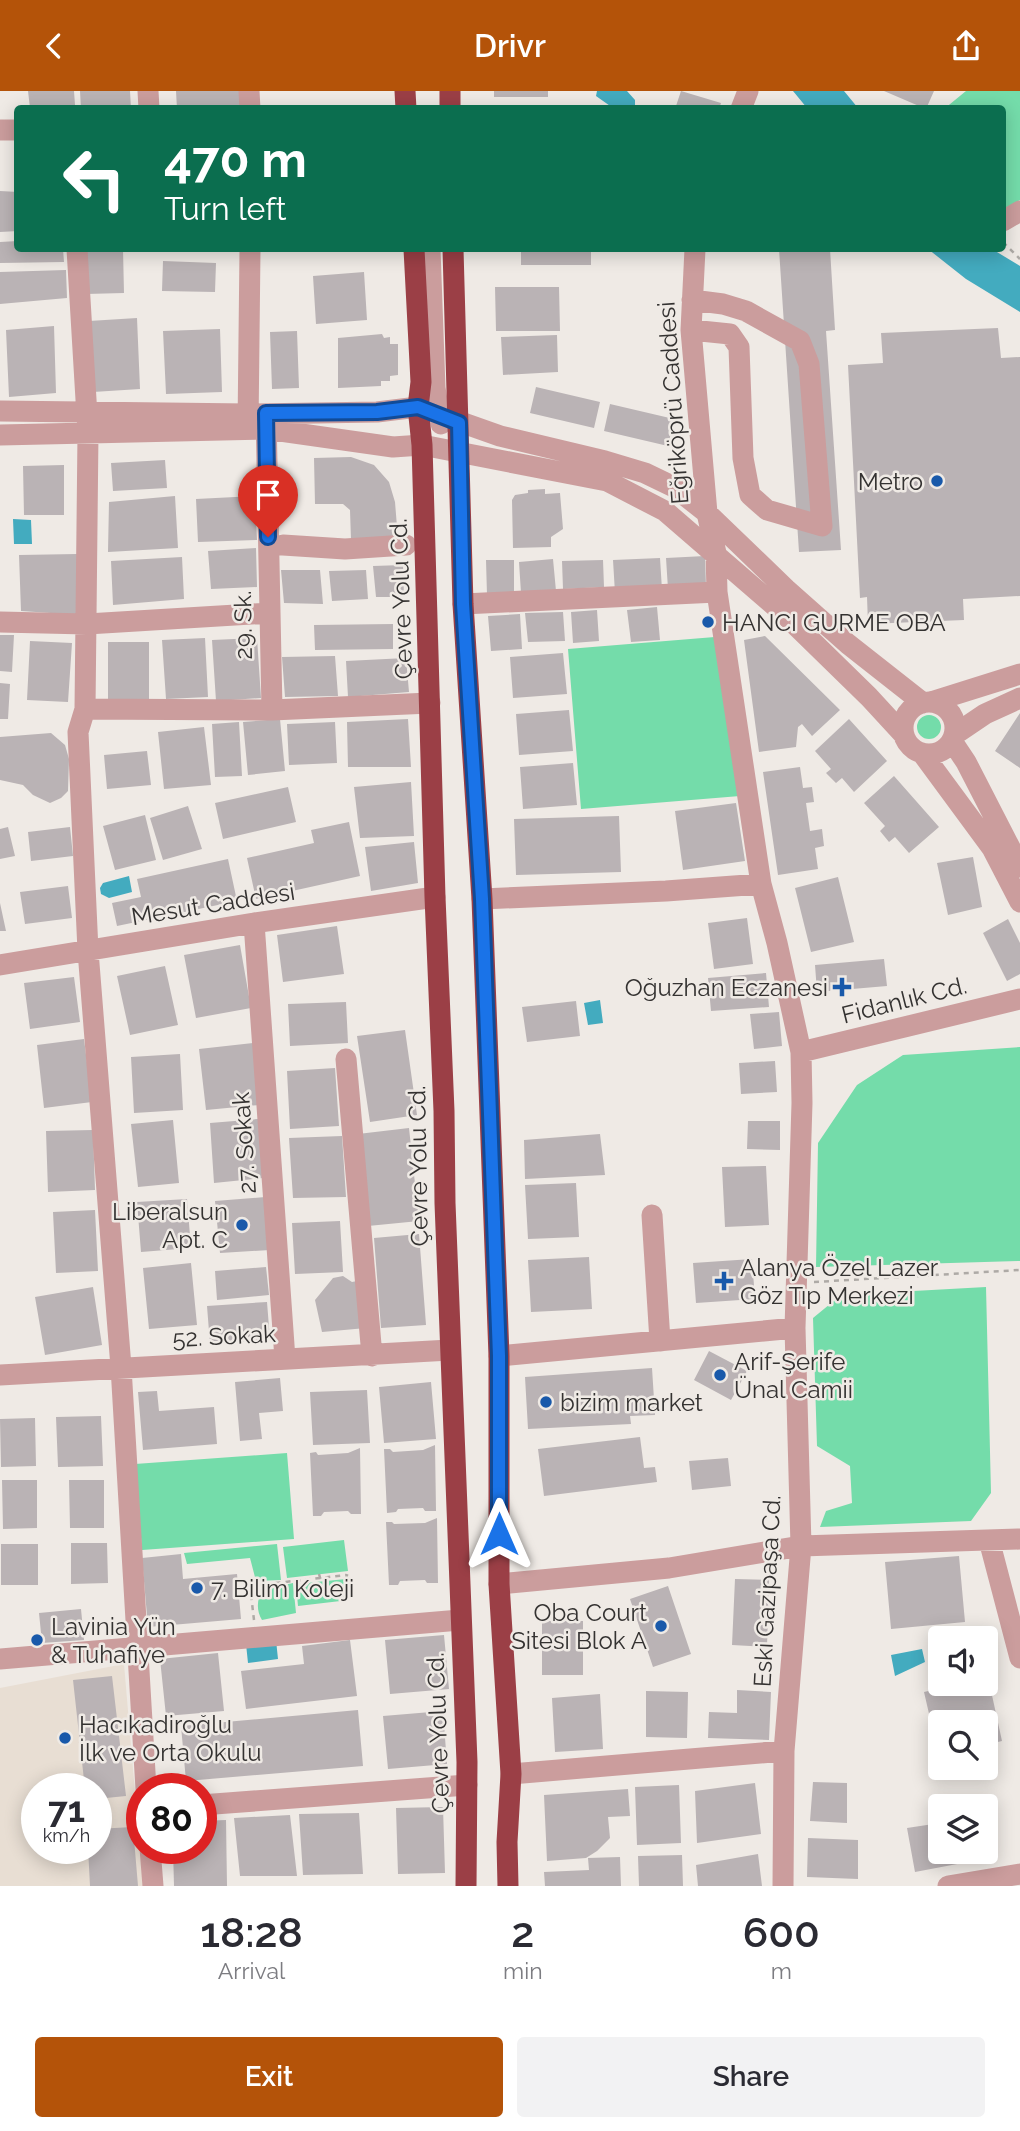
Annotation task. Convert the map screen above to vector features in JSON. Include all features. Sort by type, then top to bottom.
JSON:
[{"type":"highway","name":"Çevre Yolu Cd.","points":[[414,252],[421,382],[428,411],[422,445],[445,1203],[467,1785],[466,1886]]},
{"type":"highway","points":[[453,252],[463,604],[482,899],[499,1356],[499,1584],[511,1774],[507,1842],[508,1886]]},
{"type":"street","points":[[77,252],[88,433],[85,709],[78,732],[88,951],[121,1367],[145,1773]]},
{"type":"street","name":"29. Sk.","points":[[250,252],[272,710]]},
{"type":"street","points":[[430,252],[428,411],[459,452]]},
{"type":"street","name":"Eğriköprü Caddesi","points":[[695,252],[691,330],[706,513],[716,553],[718,592]]},
{"type":"street","points":[[691,330],[730,334],[739,347],[743,459],[750,495],[766,510],[822,526],[809,364],[800,341],[746,311],[723,304],[692,300]]},
{"type":"street","points":[[0,411],[86,411],[257,421],[393,447],[422,445],[607,481],[665,511],[783,613],[870,697],[908,743],[922,753],[992,848],[1020,902]]},
{"type":"street","points":[[0,435],[88,433],[377,412],[428,411],[459,423],[645,473],[674,487],[706,513],[838,635],[927,702],[944,706],[952,716],[953,738],[1020,866]]},
{"type":"street","points":[[283,545],[345,549],[406,545]]},
{"type":"street","points":[[463,604],[718,592]]},
{"type":"street","name":"Eski Gazipaşa Cd.","points":[[718,592],[761,884],[802,1052],[803,1103],[795,1328],[801,1546],[783,1751],[783,1886]]},
{"type":"street","points":[[0,622],[87,624],[269,613]]},
{"type":"street","points":[[904,735],[905,719],[915,706],[1020,674]]},
{"type":"street","points":[[922,753],[939,752],[985,714],[1020,698]]},
{"type":"street","points":[[85,709],[272,710],[430,703]]},
{"type":"street","points":[[482,899],[761,884]]},
{"type":"street","name":"Mesut Caddesi","points":[[0,965],[254,923],[435,897]]},
{"type":"street","name":"27. Sokak","points":[[254,923],[285,1359]]},
{"type":"street","name":"Fidanlık Cd.","points":[[802,1052],[1020,999]]},
{"type":"street","points":[[346,1059],[372,1356]]},
{"type":"street","points":[[652,1215],[660,1341]]},
{"type":"street","points":[[499,1356],[795,1328]]},
{"type":"street","name":"52. Sokak","points":[[0,1375],[450,1350]]},
{"type":"street","points":[[499,1584],[669,1568],[801,1546],[1020,1539]]},
{"type":"street","points":[[989,1540],[1020,1658]]},
{"type":"street","points":[[0,1659],[460,1620]]},
{"type":"street","points":[[511,1774],[783,1751]]},
{"type":"street","points":[[217,1804],[467,1785]]},
{"type":"street","points":[[151,1864],[153,1886]]},
{"type":"street","points":[[948,1886],[1020,1874]]},
{"type":"path","points":[[1006,245],[1020,258]]},
{"type":"path","points":[[797,1283],[1020,1270]]},
{"type":"path","points":[[256,1637],[250,1586],[347,1575]]},
{"type":"shaded area","name":"Hacıkadiroğlu İlk ve Orta Okulu","points":[[124,1664],[133,1773],[126,1773],[126,1864],[141,1864],[143,1886],[0,1886],[0,1688]]},
{"type":"green space","points":[[966,91],[1020,91],[1020,200],[1006,208],[1006,105],[949,105]]},
{"type":"green space","points":[[727,636],[740,796],[581,809],[568,649]]},
{"type":"green space","points":[[929,715],[938,718],[941,727],[938,736],[929,739],[920,736],[917,727],[920,718]]},
{"type":"green space","points":[[1020,1047],[1020,1261],[816,1267],[818,1143],[857,1085],[903,1055]]},
{"type":"green space","points":[[986,1287],[991,1493],[971,1521],[820,1527],[826,1511],[852,1503],[850,1466],[817,1446],[813,1318],[841,1295]]},
{"type":"green space","points":[[287,1453],[294,1539],[142,1550],[135,1464]]},
{"type":"green space","points":[[344,1540],[348,1571],[287,1578],[283,1547]]},
{"type":"green space","points":[[277,1544],[281,1580],[256,1581],[250,1558],[187,1564],[184,1553]]},
{"type":"green space","points":[[346,1579],[349,1600],[298,1606],[296,1584]]},
{"type":"green space","points":[[293,1583],[296,1613],[262,1620],[258,1605],[262,1590]]},
{"type":"water","points":[[597,91],[627,91],[635,100],[635,105],[609,105],[596,96]]},
{"type":"water","points":[[793,91],[844,91],[856,105],[805,105]]},
{"type":"water","points":[[932,252],[997,252],[1020,266],[1020,312],[966,279]]},
{"type":"water","points":[[13,519],[31,520],[32,544],[14,544]]},
{"type":"water","points":[[129,876],[132,892],[109,898],[101,894],[103,883]]},
{"type":"water","points":[[600,1000],[603,1023],[588,1025],[584,1003]]},
{"type":"water","points":[[276,1640],[278,1659],[248,1663],[246,1644]]},
{"type":"water","points":[[922,1649],[925,1662],[895,1676],[891,1655]]},
{"type":"building","points":[[28,91],[74,91],[75,105],[30,105]]},
{"type":"building","points":[[80,91],[130,91],[131,105],[81,105]]},
{"type":"building","points":[[176,91],[240,91],[241,105],[177,105]]},
{"type":"building","points":[[494,91],[548,91],[548,97],[494,97]]},
{"type":"building","points":[[681,91],[721,103],[720,105],[676,105]]},
{"type":"building","points":[[884,91],[934,91],[928,105],[917,105]]},
{"type":"building","points":[[0,191],[14,192],[14,231],[0,232]]},
{"type":"building","points":[[14,241],[14,252],[63,252],[64,262],[0,263],[0,242]]},
{"type":"building","points":[[84,252],[123,252],[124,293],[86,294]]},
{"type":"building","points":[[521,252],[591,252],[591,265],[521,265]]},
{"type":"building","points":[[779,252],[830,252],[835,330],[826,331],[841,550],[799,552]]},
{"type":"building","points":[[163,261],[216,263],[215,292],[162,291]]},
{"type":"building","points":[[66,270],[67,298],[0,304],[0,272]]},
{"type":"building","points":[[364,272],[367,320],[316,324],[313,276]]},
{"type":"building","points":[[495,287],[559,287],[560,331],[496,331]]},
{"type":"building","points":[[137,318],[140,389],[93,392],[89,321]]},
{"type":"building","points":[[54,326],[56,393],[9,397],[6,330]]},
{"type":"building","name":"Metro","points":[[998,328],[1001,358],[1020,357],[1020,596],[963,599],[964,620],[868,624],[867,597],[860,598],[848,365],[883,363],[881,333]]},
{"type":"building","points":[[220,329],[222,392],[166,394],[163,331]]},
{"type":"building","points":[[297,331],[299,388],[272,389],[270,332]]},
{"type":"building","points":[[382,334],[384,338],[390,337],[390,344],[398,344],[398,375],[390,376],[390,381],[381,381],[381,386],[338,388],[338,338]]},
{"type":"building","points":[[557,335],[558,372],[503,375],[501,337]]},
{"type":"building","points":[[536,387],[600,402],[594,428],[530,413]]},
{"type":"building","points":[[610,404],[674,419],[668,446],[604,431]]},
{"type":"building","points":[[351,457],[374,465],[389,482],[395,502],[398,539],[351,540],[350,510],[343,504],[315,504],[314,458]]},
{"type":"building","points":[[165,460],[167,488],[113,491],[111,463]]},
{"type":"building","points":[[64,465],[64,515],[24,515],[23,466]]},
{"type":"building","points":[[545,489],[545,494],[560,493],[563,529],[551,537],[551,547],[513,548],[512,500],[515,495],[528,493],[528,490]]},
{"type":"building","points":[[175,496],[178,548],[108,552],[109,502]]},
{"type":"building","points":[[255,496],[257,540],[198,542],[196,499]]},
{"type":"building","points":[[256,548],[257,587],[211,589],[208,551]]},
{"type":"building","points":[[77,554],[80,615],[21,611],[19,555]]},
{"type":"building","points":[[705,556],[706,587],[668,589],[666,558]]},
{"type":"building","points":[[182,557],[184,599],[113,605],[111,561]]},
{"type":"building","points":[[660,558],[662,590],[615,593],[613,560]]},
{"type":"building","points":[[553,559],[556,591],[521,593],[519,562]]},
{"type":"building","points":[[486,560],[514,560],[514,595],[487,595]]},
{"type":"building","points":[[603,560],[604,587],[563,589],[562,561]]},
{"type":"building","points":[[403,565],[404,597],[376,597],[373,566]]},
{"type":"building","points":[[281,570],[320,570],[323,604],[284,603]]},
{"type":"building","points":[[366,570],[368,599],[332,601],[329,571]]},
{"type":"building","points":[[657,607],[660,640],[631,642],[627,610]]},
{"type":"building","points":[[597,610],[599,641],[573,643],[571,612]]},
{"type":"building","points":[[563,612],[565,641],[528,642],[525,613]]},
{"type":"building","points":[[520,614],[522,649],[491,651],[488,616]]},
{"type":"building","points":[[393,624],[393,649],[315,650],[314,625]]},
{"type":"building","points":[[0,635],[14,635],[12,672],[0,671]]},
{"type":"building","points":[[765,636],[840,710],[812,736],[802,724],[798,727],[796,747],[759,752],[744,640]]},
{"type":"building","points":[[205,638],[208,697],[166,699],[162,640]]},
{"type":"building","points":[[257,638],[261,698],[216,701],[212,640]]},
{"type":"building","points":[[30,641],[72,643],[68,702],[27,700]]},
{"type":"building","points":[[108,642],[149,642],[149,699],[108,699]]},
{"type":"building","points":[[563,653],[567,694],[513,698],[510,657]]},
{"type":"building","points":[[335,656],[338,696],[285,697],[282,657]]},
{"type":"building","points":[[406,658],[409,692],[348,697],[346,661]]},
{"type":"building","points":[[0,683],[10,684],[8,719],[0,719]]},
{"type":"building","points":[[569,710],[573,751],[519,755],[516,714]]},
{"type":"building","points":[[1020,713],[1020,768],[995,751]]},
{"type":"building","points":[[280,719],[285,771],[248,775],[243,722]]},
{"type":"building","points":[[408,719],[411,767],[348,767],[347,722]]},
{"type":"building","points":[[849,719],[887,761],[854,792],[842,778],[836,783],[826,773],[831,769],[815,751]]},
{"type":"building","points":[[239,722],[242,776],[215,777],[212,724]]},
{"type":"building","points":[[335,722],[337,763],[289,765],[287,724]]},
{"type":"building","points":[[204,727],[211,785],[164,789],[158,732]]},
{"type":"building","points":[[51,733],[65,745],[69,759],[68,791],[50,803],[33,795],[23,785],[0,780],[0,737]]},
{"type":"building","points":[[147,751],[151,785],[107,789],[104,755]]},
{"type":"building","points":[[573,763],[577,805],[523,809],[520,767]]},
{"type":"building","points":[[800,767],[803,788],[812,787],[814,802],[806,803],[810,831],[822,829],[824,846],[815,848],[818,869],[778,875],[763,772]]},
{"type":"building","points":[[894,776],[939,827],[909,853],[895,837],[889,842],[880,831],[885,826],[864,803]]},
{"type":"building","points":[[411,782],[414,836],[360,838],[354,787]]},
{"type":"building","points":[[288,787],[296,822],[223,839],[215,803]]},
{"type":"building","points":[[736,803],[745,861],[683,870],[675,811]]},
{"type":"building","points":[[188,806],[202,849],[163,860],[150,818]]},
{"type":"building","points":[[145,815],[156,860],[115,870],[103,826]]},
{"type":"building","points":[[619,816],[621,872],[516,875],[514,819]]},
{"type":"building","points":[[349,822],[360,876],[256,899],[247,858],[314,843],[311,830]]},
{"type":"building","points":[[8,827],[15,856],[0,859],[0,829]]},
{"type":"building","points":[[70,827],[73,856],[31,861],[28,832]]},
{"type":"building","points":[[414,842],[418,883],[371,891],[365,847]]},
{"type":"building","points":[[973,857],[982,907],[948,915],[937,863]]},
{"type":"building","points":[[228,859],[237,901],[117,926],[112,903],[141,897],[137,879]]},
{"type":"building","points":[[838,877],[854,942],[811,952],[795,888]]},
{"type":"building","points":[[68,886],[72,918],[25,924],[20,892]]},
{"type":"building","points":[[0,903],[6,931],[0,931]]},
{"type":"building","points":[[747,918],[753,964],[714,969],[708,923]]},
{"type":"building","points":[[1008,919],[1020,943],[1020,974],[1007,981],[983,933]]},
{"type":"building","points":[[337,926],[344,974],[283,982],[277,935]]},
{"type":"building","points":[[240,945],[251,1008],[196,1018],[184,955]]},
{"type":"building","points":[[884,959],[887,986],[817,992],[815,965]]},
{"type":"building","points":[[165,966],[178,1025],[130,1035],[117,976]]},
{"type":"building","points":[[766,973],[769,1007],[711,1011],[708,978]]},
{"type":"building","points":[[74,977],[80,1022],[30,1029],[24,983]]},
{"type":"building","points":[[576,1001],[580,1036],[527,1042],[522,1007]]},
{"type":"building","points":[[346,1002],[348,1043],[290,1046],[288,1004]]},
{"type":"building","points":[[779,1012],[782,1046],[754,1049],[750,1014]]},
{"type":"building","points":[[405,1030],[417,1115],[370,1122],[357,1036]]},
{"type":"building","points":[[84,1039],[92,1102],[44,1108],[37,1045]]},
{"type":"building","points":[[253,1043],[259,1105],[206,1110],[199,1049]]},
{"type":"building","points":[[180,1054],[183,1110],[134,1113],[131,1057]]},
{"type":"building","points":[[775,1061],[777,1092],[741,1094],[739,1063]]},
{"type":"building","points":[[335,1068],[339,1126],[290,1129],[287,1071]]},
{"type":"building","points":[[258,1119],[263,1178],[214,1183],[210,1123]]},
{"type":"building","points":[[173,1120],[179,1183],[138,1187],[131,1124]]},
{"type":"building","points":[[748,1121],[780,1121],[780,1150],[747,1149]]},
{"type":"building","points":[[409,1128],[419,1221],[368,1226],[358,1134]]},
{"type":"building","points":[[93,1130],[95,1190],[48,1192],[46,1131]]},
{"type":"building","points":[[600,1134],[605,1175],[525,1179],[524,1140]]},
{"type":"building","points":[[342,1136],[346,1197],[293,1198],[289,1138]]},
{"type":"building","points":[[766,1166],[769,1225],[725,1227],[722,1167]]},
{"type":"building","points":[[576,1183],[579,1237],[528,1239],[525,1185]]},
{"type":"building","name":"Liberalsun Apt. C","points":[[265,1197],[270,1250],[220,1253],[215,1201]]},
{"type":"building","points":[[187,1199],[191,1248],[141,1252],[137,1202]]},
{"type":"building","points":[[95,1210],[98,1271],[56,1273],[53,1212]]},
{"type":"building","points":[[340,1221],[343,1272],[295,1274],[292,1223]]},
{"type":"building","points":[[419,1234],[426,1325],[381,1328],[374,1238]]},
{"type":"building","points":[[589,1257],[592,1309],[531,1312],[528,1260]]},
{"type":"building","name":"Alanya Özel Lazer Göz Tıp Merkezi","points":[[752,1259],[755,1299],[696,1303],[693,1263]]},
{"type":"building","points":[[191,1263],[197,1325],[149,1329],[143,1268]]},
{"type":"building","points":[[266,1267],[269,1295],[217,1300],[215,1271]]},
{"type":"building","points":[[343,1276],[352,1282],[362,1280],[366,1328],[322,1332],[315,1300],[333,1278]]},
{"type":"building","points":[[93,1287],[102,1345],[45,1355],[35,1297]]},
{"type":"building","points":[[267,1302],[270,1340],[210,1344],[207,1306]]},
{"type":"building","name":"Arif-Şerife Ünal Camii","points":[[709,1351],[747,1371],[731,1400],[694,1380]]},
{"type":"building","points":[[652,1368],[655,1415],[630,1416],[631,1424],[528,1429],[525,1377]]},
{"type":"building","points":[[280,1378],[283,1411],[259,1413],[262,1439],[240,1441],[235,1382]]},
{"type":"building","points":[[431,1382],[436,1439],[384,1443],[379,1387]]},
{"type":"building","points":[[367,1390],[370,1443],[313,1445],[310,1392]]},
{"type":"building","points":[[157,1391],[159,1411],[214,1407],[217,1444],[143,1450],[138,1392]]},
{"type":"building","points":[[101,1416],[103,1466],[58,1467],[56,1417]]},
{"type":"building","points":[[35,1418],[36,1466],[1,1467],[0,1419]]},
{"type":"building","points":[[640,1437],[644,1468],[655,1467],[657,1482],[544,1496],[538,1449]]},
{"type":"building","points":[[435,1445],[436,1511],[425,1511],[423,1508],[398,1509],[396,1512],[387,1513],[384,1449],[393,1452],[423,1450]]},
{"type":"building","points":[[360,1448],[361,1514],[351,1514],[348,1511],[324,1512],[321,1516],[313,1516],[310,1453],[348,1453]]},
{"type":"building","points":[[728,1458],[731,1486],[692,1490],[689,1461]]},
{"type":"building","points":[[2,1480],[37,1480],[37,1528],[3,1529]]},
{"type":"building","points":[[69,1480],[104,1480],[104,1528],[70,1528]]},
{"type":"building","points":[[437,1518],[438,1583],[427,1583],[425,1580],[400,1581],[398,1585],[389,1585],[386,1522],[425,1523]]},
{"type":"building","points":[[71,1543],[107,1543],[108,1583],[71,1584]]},
{"type":"building","points":[[1,1544],[38,1544],[38,1585],[1,1585]]},
{"type":"building","points":[[181,1554],[183,1579],[237,1574],[241,1619],[148,1627],[142,1558]]},
{"type":"building","points":[[959,1556],[965,1622],[891,1629],[885,1562]]},
{"type":"building","points":[[735,1579],[769,1580],[767,1647],[732,1645]]},
{"type":"building","name":"Oba Court Sitesi Blok A","points":[[668,1586],[691,1654],[653,1667],[630,1599]]},
{"type":"building","points":[[81,1609],[84,1640],[42,1643],[39,1613]]},
{"type":"building","points":[[542,1621],[583,1621],[583,1675],[542,1675]]},
{"type":"building","points":[[444,1635],[449,1689],[390,1694],[385,1640]]},
{"type":"building","points":[[350,1640],[357,1696],[246,1709],[241,1671],[304,1664],[302,1646]]},
{"type":"building","points":[[218,1653],[224,1711],[166,1716],[160,1659]]},
{"type":"building","points":[[112,1676],[126,1796],[112,1797],[112,1773],[83,1773],[73,1680]]},
{"type":"building","points":[[737,1690],[771,1692],[769,1740],[708,1738],[709,1712],[737,1713]]},
{"type":"building","points":[[646,1691],[688,1692],[687,1738],[646,1737]]},
{"type":"building","points":[[928,1691],[928,1696],[992,1696],[995,1710],[928,1710],[924,1692]]},
{"type":"building","points":[[600,1694],[603,1749],[555,1752],[552,1698]]},
{"type":"building","points":[[358,1710],[363,1766],[217,1778],[217,1773],[185,1773],[181,1726]]},
{"type":"building","points":[[443,1711],[447,1764],[388,1769],[383,1716]]},
{"type":"building","points":[[998,1723],[1002,1741],[998,1742]]},
{"type":"building","points":[[813,1782],[847,1783],[847,1823],[810,1821]]},
{"type":"building","points":[[755,1783],[761,1834],[697,1843],[695,1791]]},
{"type":"building","points":[[679,1785],[681,1843],[637,1845],[635,1787]]},
{"type":"building","points":[[628,1789],[630,1816],[608,1817],[610,1838],[597,1851],[586,1858],[547,1861],[544,1795]]},
{"type":"building","points":[[443,1807],[445,1873],[398,1874],[396,1808]]},
{"type":"building","points":[[359,1813],[363,1874],[303,1875],[299,1814]]},
{"type":"building","points":[[290,1815],[297,1876],[240,1876],[234,1818]]},
{"type":"building","points":[[217,1820],[226,1820],[227,1886],[174,1886],[173,1864],[217,1864]]},
{"type":"building","points":[[928,1825],[928,1864],[957,1864],[915,1872],[907,1828]]},
{"type":"building","points":[[126,1827],[126,1864],[136,1864],[138,1886],[90,1886],[89,1864],[112,1864],[112,1828]]},
{"type":"building","points":[[808,1838],[858,1840],[858,1879],[807,1877]]},
{"type":"building","points":[[758,1854],[762,1886],[698,1886],[696,1865]]},
{"type":"building","points":[[682,1855],[683,1886],[639,1886],[638,1856]]},
{"type":"building","points":[[620,1857],[621,1886],[545,1886],[544,1872],[589,1870],[588,1858]]},
{"type":"place","name":"Metro","points":[[937,481]]},
{"type":"place","name":"HANCI GURME OBA","points":[[708,622]]},
{"type":"place","name":"Oğuzhan Eczanesi","points":[[842,987]]},
{"type":"place","name":"Liberalsun Apt. C","points":[[242,1225]]},
{"type":"place","name":"Alanya Özel Lazer Göz Tıp Merkezi","points":[[724,1281]]},
{"type":"place","name":"Arif-Şerife Ünal Camii","points":[[720,1375]]},
{"type":"place","name":"bizim market","points":[[546,1402]]},
{"type":"place","name":"7. Bilim Koleji","points":[[197,1588]]},
{"type":"place","name":"Oba Court Sitesi Blok A","points":[[661,1626]]},
{"type":"place","name":"Lavinia Yün & Tuhafiye","points":[[37,1640]]},
{"type":"place","name":"Hacıkadiroğlu İlk ve Orta Okulu","points":[[65,1738]]},
{"type":"route","points":[[268,537],[266,413],[377,412],[418,407],[459,423],[463,604],[482,899],[499,1356],[499,1534]]}]
